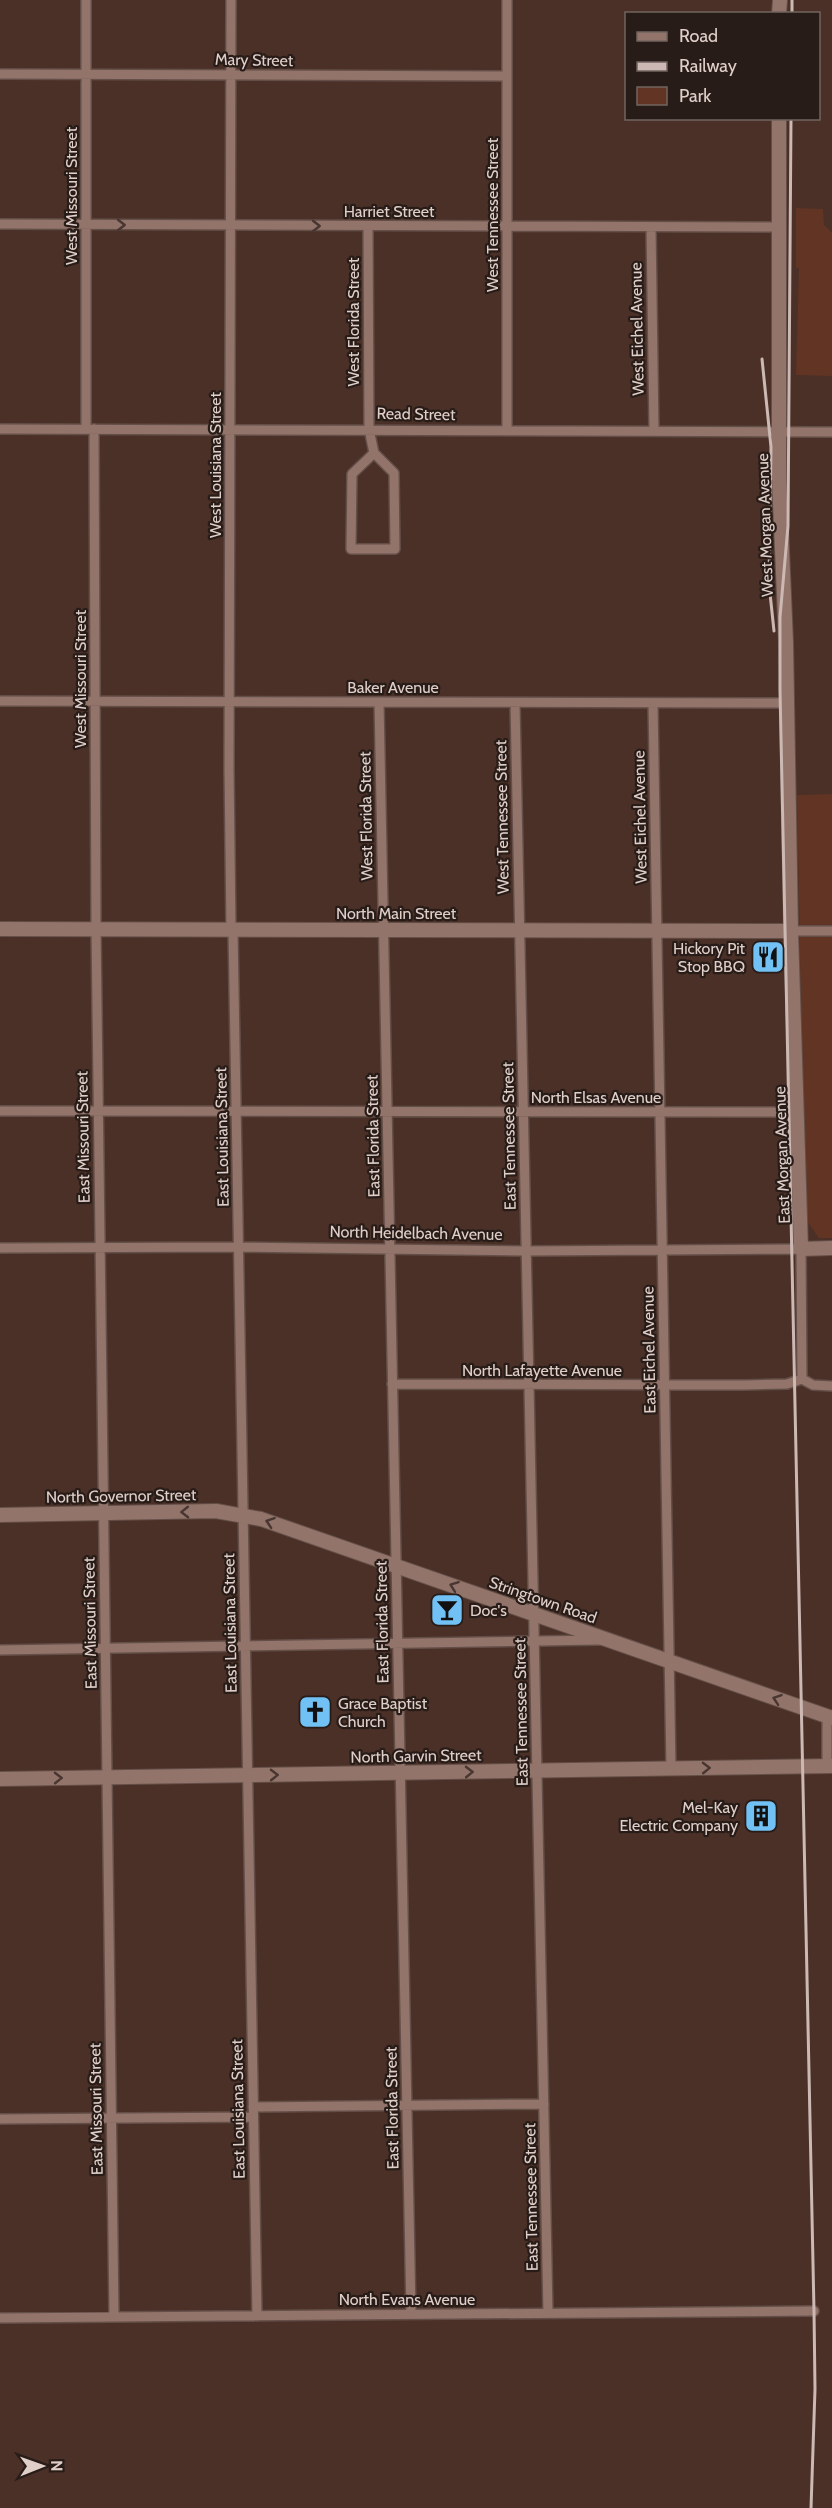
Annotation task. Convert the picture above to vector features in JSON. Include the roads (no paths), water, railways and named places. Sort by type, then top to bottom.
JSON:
[{"type":"street","name":"West Missouri Street","points":[[86,0],[86,225],[95,701],[96,929]]},
{"type":"street","name":"West Louisiana Street","points":[[231,0],[229,702],[232,930]]},
{"type":"street","name":"West Tennessee Street","points":[[507,0],[507,430]]},
{"type":"street","name":"Mary Street","points":[[0,74],[507,76]]},
{"type":"street","name":"West Morgan Avenue","points":[[779,120],[778,431],[787,703],[791,931]]},
{"type":"street","name":"Harriet Street","points":[[0,224],[779,227]]},
{"type":"street","name":"West Florida Street","points":[[368,226],[369,429],[374,453]]},
{"type":"street","name":"West Eichel Avenue","points":[[651,226],[654,431]]},
{"type":"street","name":"Read Street","points":[[0,429],[832,432]]},
{"type":"street","points":[[374,453],[394,473],[395,549],[351,549],[351,474],[374,453]]},
{"type":"street","name":"Baker Avenue","points":[[0,702],[787,703]]},
{"type":"street","name":"West Florida Street","points":[[379,702],[384,930]]},
{"type":"street","name":"West Tennessee Street","points":[[515,703],[519,930]]},
{"type":"street","name":"West Eichel Avenue","points":[[653,703],[657,931]]},
{"type":"street","name":"North Main Street","points":[[0,929],[791,931]]},
{"type":"street","name":"East Missouri Street","points":[[96,929],[114,2317]]},
{"type":"street","name":"East Louisiana Street","points":[[232,930],[256,2316]]},
{"type":"street","name":"East Florida Street","points":[[384,930],[411,2313]]},
{"type":"street","name":"East Tennessee Street","points":[[519,930],[548,2313]]},
{"type":"street","name":"East Eichel Avenue","points":[[657,931],[671,1769]]},
{"type":"street","points":[[791,931],[832,931]]},
{"type":"street","name":"East Morgan Avenue","points":[[791,931],[801,1248],[802,1378]]},
{"type":"street","name":"North Elsas Avenue","points":[[0,1111],[797,1112]]},
{"type":"street","name":"North Heidelbach Avenue","points":[[0,1248],[239,1247],[526,1251],[832,1248]]},
{"type":"street","name":"North Lafayette Avenue","points":[[393,1384],[788,1384],[802,1378],[813,1385],[832,1386]]},
{"type":"street","name":"North Governor Street","points":[[0,1515],[216,1511],[243,1514]]},
{"type":"street","name":"Stringtown Road","points":[[243,1514],[396,1564],[829,1717]]},
{"type":"street","points":[[0,1650],[608,1640]]},
{"type":"street","points":[[829,1717],[830,1766]]},
{"type":"street","name":"North Garvin Street","points":[[0,1779],[830,1766]]},
{"type":"street","points":[[0,2120],[111,2118],[407,2105],[544,2104]]},
{"type":"street","name":"North Evans Avenue","points":[[0,2318],[814,2311]]},
{"type":"railway","points":[[792,0],[792,12]]},
{"type":"railway","points":[[791,120],[788,526],[780,617],[780,690],[814,2311],[815,2389],[811,2508]]},
{"type":"railway","points":[[762,359],[771,447],[769,584],[774,631]]},
{"type":"place","name":"Hickory Pit Stop BBQ","points":[[768,957]]},
{"type":"place","name":"Doc's","points":[[447,1610]]},
{"type":"place","name":"Grace Baptist Church","points":[[315,1712]]},
{"type":"place","name":"Mel-Kay Electric Company","points":[[761,1816]]}]
